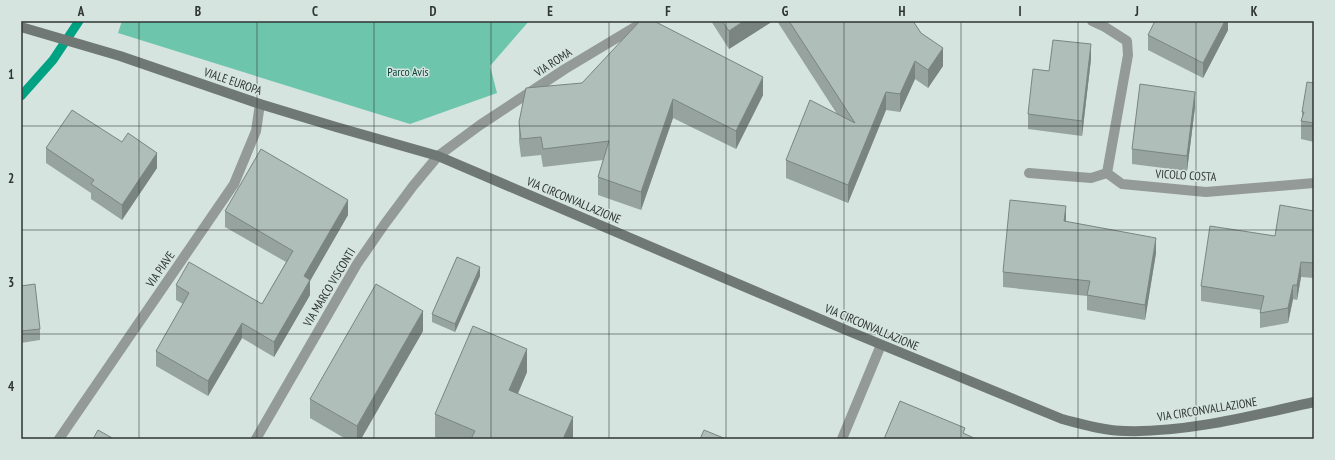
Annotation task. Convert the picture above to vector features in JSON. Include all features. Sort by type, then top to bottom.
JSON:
[{"type":"street","name":"VIA ROMA","points":[[438,156],[480,125],[565,69],[645,21]]},
{"type":"street","points":[[1029,173],[1091,178],[1108,173],[1128,55],[1126,42],[1105,27],[1092,21]]},
{"type":"street","name":"VIALE EUROPA","points":[[21,27],[120,56],[260,104],[336,128],[438,156]]},
{"type":"street","name":"VIA PIAVE","points":[[59,439],[234,184],[256,132],[260,104]]},
{"type":"street","name":"VIA CIRCONVALLAZIONE","points":[[438,156],[881,345],[1062,419],[1092,427],[1124,431],[1181,428],[1241,418],[1314,402]]},
{"type":"street","name":"VIA MARCO VISCONTI","points":[[256,439],[357,264],[384,225],[438,156]]},
{"type":"street","name":"VICOLO COSTA","points":[[1108,173],[1122,184],[1206,192],[1314,182]]},
{"type":"street","points":[[842,439],[881,345]]},
{"type":"green space","name":"Parco Avis","points":[[122,21],[529,21],[490,66],[497,93],[410,124],[118,33]]},
{"type":"building","points":[[640,21],[654,21],[763,77],[736,131],[673,99],[641,192],[598,177],[609,141],[543,149],[541,137],[521,139],[519,122],[526,88],[582,83]]},
{"type":"building","points":[[722,21],[744,21],[729,31]]},
{"type":"building","points":[[789,21],[913,21],[921,33],[943,48],[928,70],[915,61],[900,94],[886,92],[848,185],[786,160],[810,100],[855,123]]},
{"type":"building","points":[[1155,21],[1225,21],[1203,63],[1148,35]]},
{"type":"building","points":[[1053,40],[1091,44],[1082,121],[1028,114],[1033,69],[1049,71]]},
{"type":"building","points":[[1307,82],[1314,83],[1314,123],[1301,121],[1304,112],[1302,112]]},
{"type":"building","points":[[1140,84],[1195,92],[1187,156],[1132,149]]},
{"type":"building","points":[[72,110],[122,142],[128,133],[157,153],[122,205],[91,184],[94,180],[46,148]]},
{"type":"building","points":[[261,149],[348,200],[304,276],[310,280],[274,342],[242,323],[208,381],[156,351],[189,293],[176,285],[189,262],[262,304],[293,251],[225,211]]},
{"type":"building","points":[[1010,200],[1066,206],[1064,221],[1156,238],[1145,305],[1087,295],[1090,281],[1003,272]]},
{"type":"building","points":[[1280,205],[1314,211],[1314,263],[1301,262],[1297,285],[1293,285],[1288,308],[1260,313],[1264,296],[1201,286],[1210,226],[1275,236]]},
{"type":"building","points":[[457,257],[480,267],[455,324],[432,314]]},
{"type":"building","points":[[35,284],[40,329],[21,331],[21,286]]},
{"type":"building","points":[[376,284],[423,311],[357,426],[310,399]]},
{"type":"building","points":[[473,326],[527,349],[509,390],[573,417],[563,439],[471,439],[475,431],[435,414]]},
{"type":"building","points":[[900,401],[965,428],[963,433],[976,439],[884,439]]},
{"type":"building","points":[[98,430],[114,439],[93,439]]},
{"type":"building","points":[[704,430],[726,439],[700,439]]},
{"type":"waterway","points":[[21,96],[53,60],[79,21]]}]
